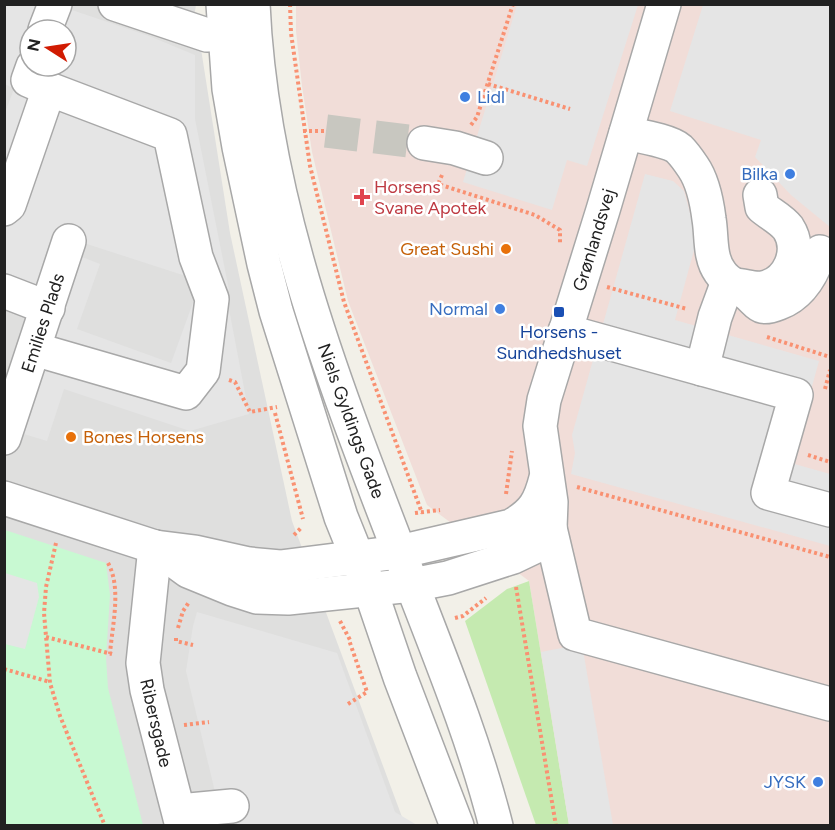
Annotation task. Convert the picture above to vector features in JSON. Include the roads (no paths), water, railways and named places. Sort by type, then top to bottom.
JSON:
[{"type":"street","points":[[116,4],[181,16],[207,35],[239,19]]},
{"type":"street","name":"Grønlandsvej","points":[[664,4],[543,408],[540,426],[561,482],[540,520],[575,634],[831,704]]},
{"type":"street","name":"Niels Gyldings Gade","points":[[239,19],[230,89],[261,252],[282,331],[289,405],[334,495],[379,554]]},
{"type":"street","name":"Niels Gyldings Gade","points":[[239,19],[258,80],[268,138],[294,252],[319,333],[388,587],[400,677],[458,825]]},
{"type":"street","points":[[4,209],[9,205],[41,78]]},
{"type":"street","points":[[34,349],[186,393],[204,371],[212,299],[196,257],[170,135],[43,78]]},
{"type":"street","points":[[626,133],[677,147],[695,169],[709,217],[714,261],[720,273],[729,282],[746,292],[756,304],[763,308],[771,306],[786,301],[799,291],[809,278],[820,252]]},
{"type":"street","points":[[424,143],[455,148],[486,158]]},
{"type":"street","points":[[702,369],[715,317],[726,287],[733,284],[753,289],[765,288],[786,275],[792,264],[794,246],[788,229],[762,207],[760,195]]},
{"type":"street","name":"Emilies Plads","points":[[4,438],[69,241]]},
{"type":"street","points":[[4,291],[48,308]]},
{"type":"street","points":[[565,331],[796,395],[768,493],[831,510]]},
{"type":"street","points":[[4,498],[61,535],[195,552],[249,564],[280,567],[435,545],[540,520],[534,547],[513,557],[448,578],[288,598],[257,597],[232,590],[188,571],[155,547]]},
{"type":"street","name":"Ribersgade","points":[[155,547],[143,663],[147,690],[181,818]]},
{"type":"street","points":[[379,554],[388,587]]},
{"type":"street","name":"Niels Gyldings Gade","points":[[388,587],[437,649],[495,819]]},
{"type":"street","points":[[181,818],[232,806]]},
{"type":"tunnel","points":[[326,131],[424,143]]},
{"type":"place","name":"Lidl","points":[[465,97]]},
{"type":"place","name":"Bilka","points":[[790,174]]},
{"type":"place","name":"Horsens Svane Apotek","points":[[362,197]]},
{"type":"place","name":"Great Sushi","points":[[506,249]]},
{"type":"place","name":"Normal","points":[[500,309]]},
{"type":"place","name":"Horsens - Sundhedshuset","points":[[559,312]]},
{"type":"place","name":"Bones Horsens","points":[[71,437]]},
{"type":"place","name":"JYSK","points":[[818,782]]}]
